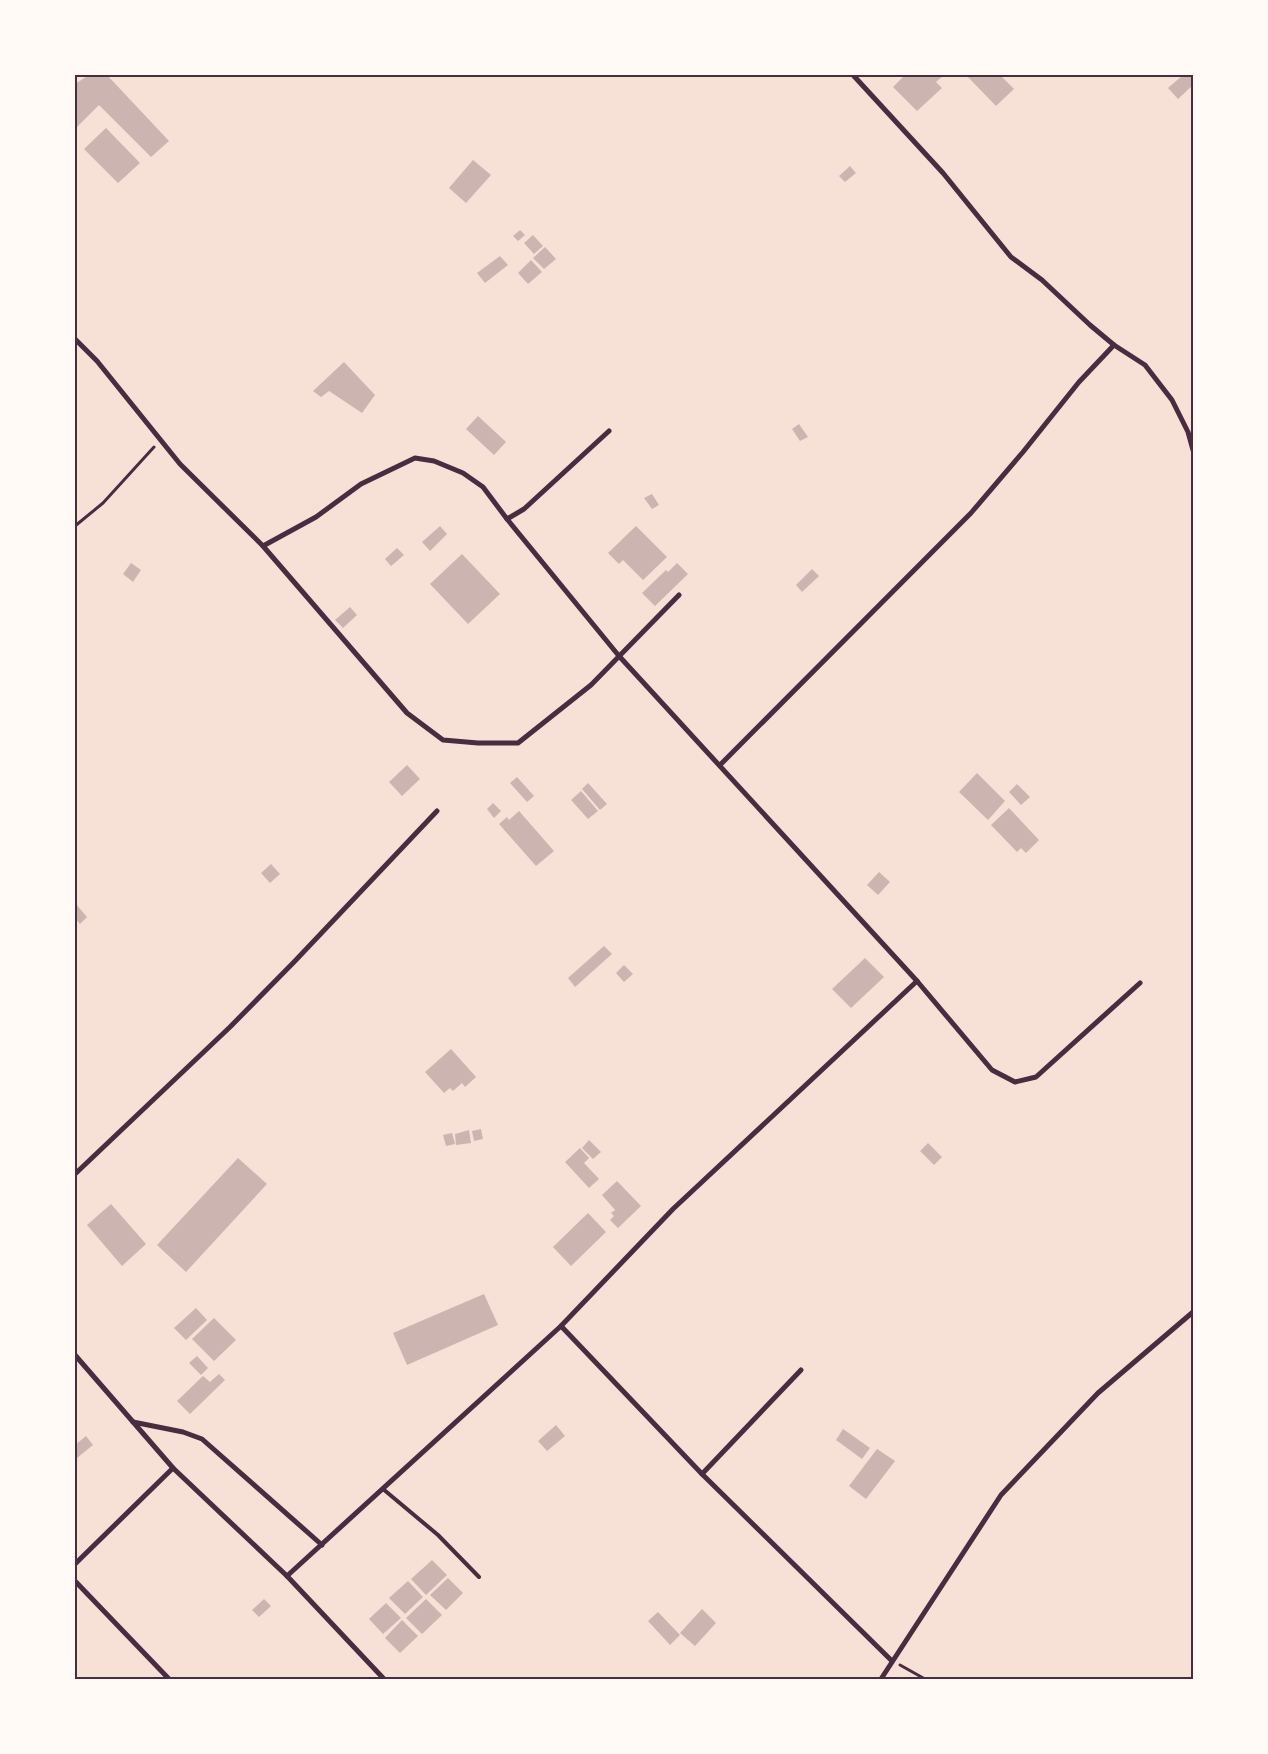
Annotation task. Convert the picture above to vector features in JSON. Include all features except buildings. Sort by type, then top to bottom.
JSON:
[{"type":"street","points":[[853,75],[943,173],[1012,257],[1042,280],[1114,345],[1145,365],[1172,400],[1188,432],[1193,450]]},
{"type":"street","points":[[75,339],[97,361],[180,464],[264,546],[407,713],[443,740],[478,743],[518,743],[591,685],[679,595]]},
{"type":"street","points":[[720,765],[971,512],[1023,452],[1079,382],[1114,345]]},
{"type":"street","points":[[507,519],[524,509],[609,431]]},
{"type":"street","points":[[264,546],[316,517],[361,484],[415,458],[434,461],[463,473],[483,487],[619,656],[917,981],[992,1070],[1015,1082],[1036,1078],[1140,983]]},
{"type":"street","points":[[75,1174],[230,1027],[437,811]]},
{"type":"street","points":[[287,1576],[562,1326],[673,1209],[917,981]]},
{"type":"street","points":[[881,1679],[1001,1495],[1098,1393],[1193,1312]]},
{"type":"street","points":[[562,1326],[702,1474],[892,1661]]},
{"type":"street","points":[[75,1356],[173,1468],[287,1576],[384,1679]]},
{"type":"street","points":[[702,1474],[801,1370]]},
{"type":"street","points":[[133,1422],[183,1432],[202,1439],[322,1545]]},
{"type":"street","points":[[75,1564],[173,1468]]},
{"type":"street","points":[[75,1581],[166,1678]]},
{"type":"lane","points":[[383,1489],[438,1535],[479,1577]]},
{"type":"path","points":[[75,526],[103,503],[160,439]]},
{"type":"path","points":[[892,1661],[925,1679]]}]
